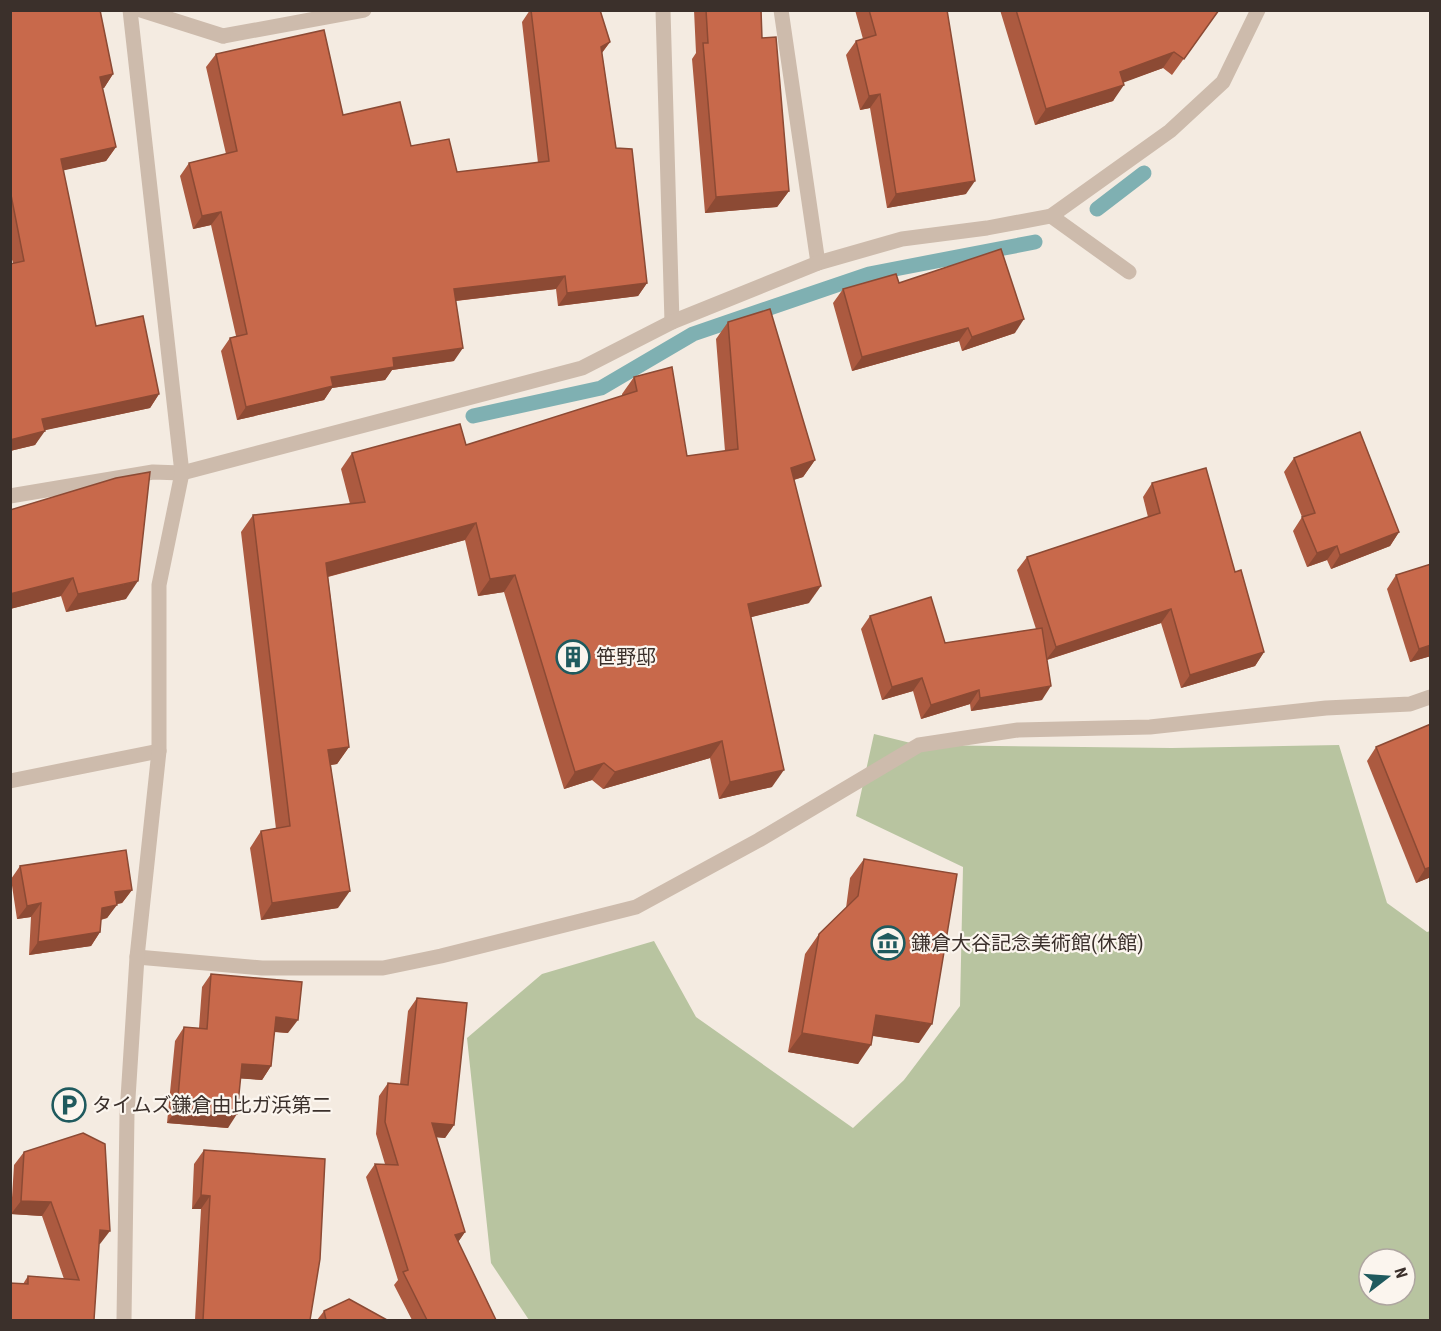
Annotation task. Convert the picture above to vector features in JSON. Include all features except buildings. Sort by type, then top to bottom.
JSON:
[{"type":"street","points":[[124,1320],[127,1114],[137,957],[159,751],[159,585],[182,473],[130,10]]},
{"type":"street","points":[[141,10],[223,36],[364,10]]},
{"type":"street","points":[[663,10],[672,322]]},
{"type":"street","points":[[781,10],[818,263]]},
{"type":"street","points":[[10,496],[153,472],[182,473],[582,368],[672,322],[818,263],[902,239],[987,228],[1052,216],[1170,131],[1223,82],[1257,10]]},
{"type":"street","points":[[1052,216],[1129,272]]},
{"type":"street","points":[[137,957],[262,968],[383,968],[418,961],[636,907],[759,840],[919,745],[1018,730],[1150,727],[1326,708],[1410,704],[1431,697]]},
{"type":"street","points":[[10,781],[159,751]]},
{"type":"green space","points":[[874,734],[919,745],[1172,748],[1339,745],[1387,903],[1427,932],[1430,931],[1430,1320],[529,1320],[491,1263],[467,1038],[542,974],[654,941],[696,1017],[853,1128],[904,1080],[960,1006],[963,867],[856,816]]},
{"type":"waterway","points":[[1097,209],[1144,173]]},
{"type":"waterway","points":[[473,416],[601,388],[693,334],[869,274],[1035,242]]},
{"type":"place","name":"笹野邸","points":[[573,657]]},
{"type":"place","name":"鎌倉大谷記念美術館(休館)","points":[[888,943]]},
{"type":"place","name":"タイムズ鎌倉由比ガ浜第二","points":[[69,1105]]}]
